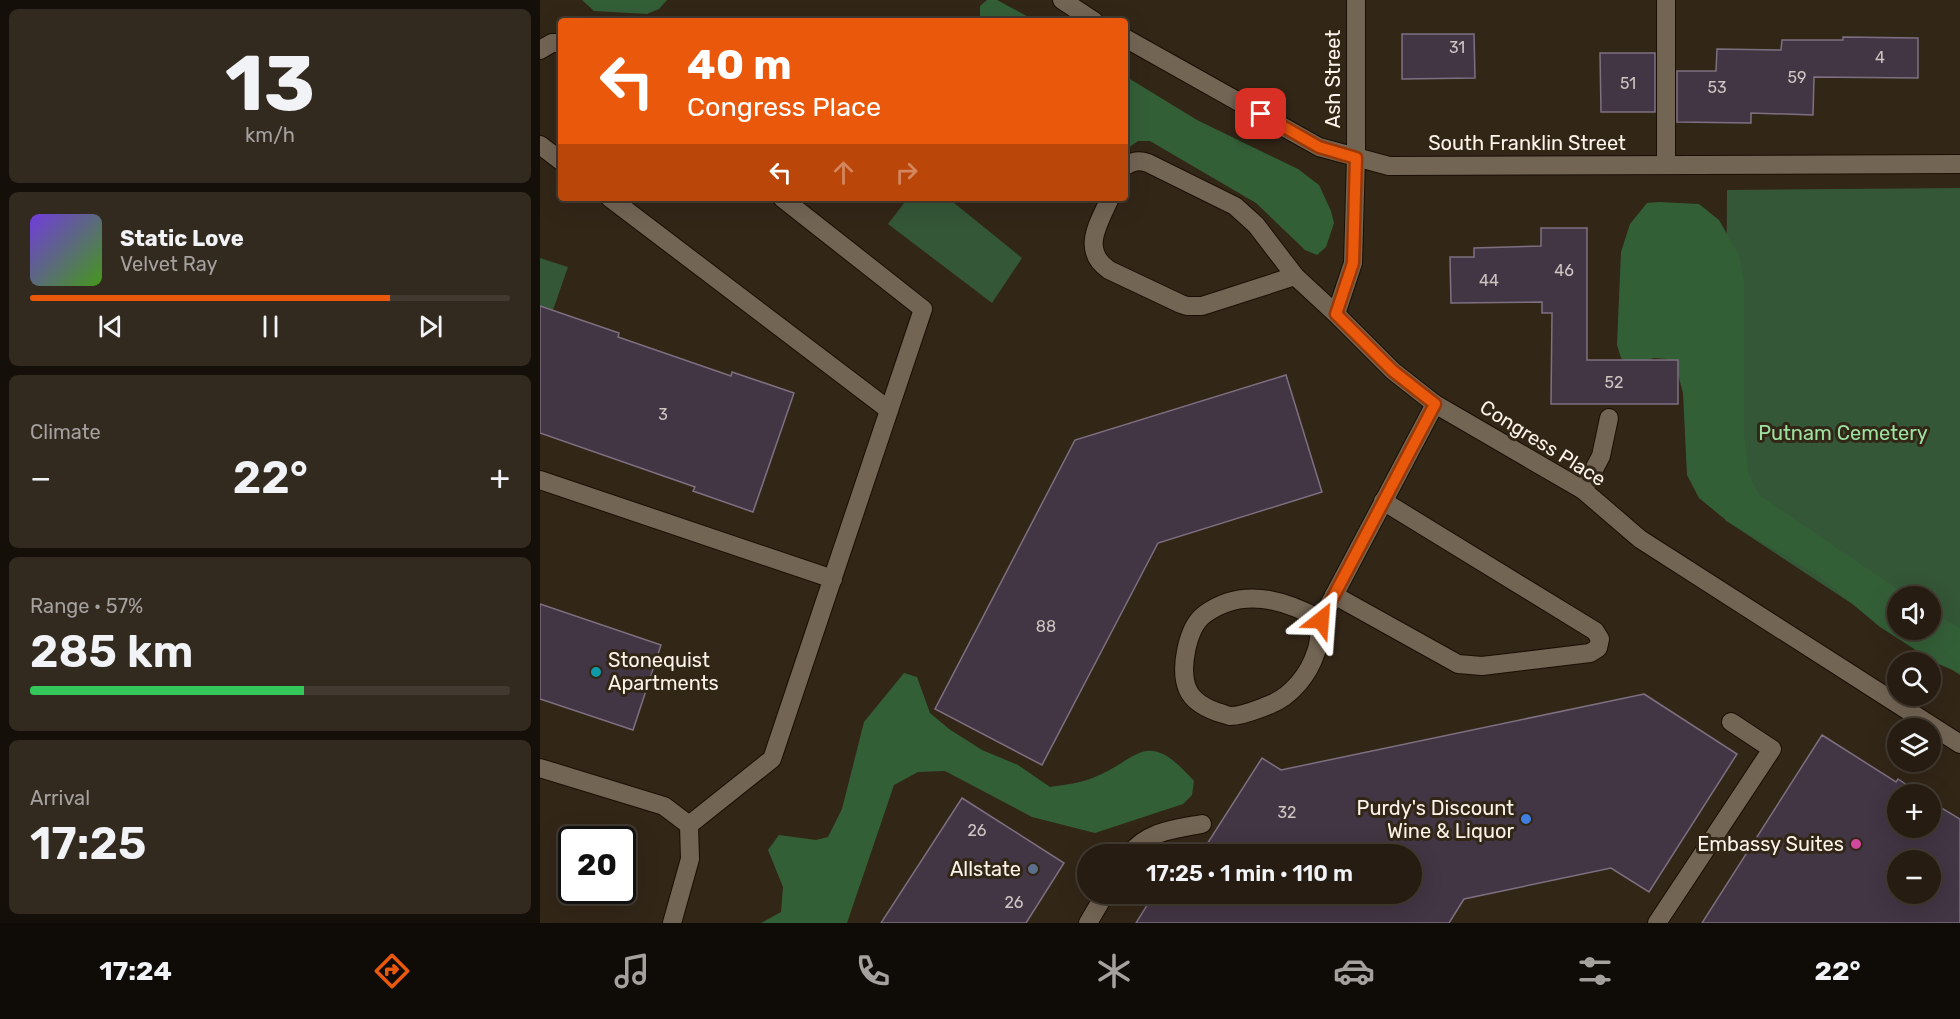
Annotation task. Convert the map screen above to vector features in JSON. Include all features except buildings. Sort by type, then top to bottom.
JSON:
[{"type":"street","points":[[1062,0],[1089,18]]},
{"type":"street","name":"Ash Street","points":[[1356,0],[1356,158]]},
{"type":"street","points":[[1666,0],[1666,165]]},
{"type":"street","name":"South Franklin Street","points":[[1128,40],[1319,147],[1389,166],[1960,164]]},
{"type":"street","points":[[540,50],[552,43],[558,43]]},
{"type":"street","points":[[540,145],[558,159]]},
{"type":"street","points":[[1336,314],[1353,263],[1356,158]]},
{"type":"street","name":"Congress Place","points":[[1128,164],[1140,161],[1148,163],[1235,207],[1256,225],[1295,276],[1393,371],[1435,404],[1583,490],[1640,539],[1960,744]]},
{"type":"street","points":[[614,201],[889,410]]},
{"type":"street","points":[[689,825],[772,759],[923,309],[786,201]]},
{"type":"street","points":[[1109,201],[1095,233],[1093,244],[1100,263],[1109,270],[1181,304],[1202,306],[1295,276]]},
{"type":"street","points":[[1321,620],[1278,600],[1251,598],[1224,603],[1203,615],[1191,633],[1184,673],[1189,692],[1205,708],[1229,716],[1279,701],[1296,686],[1309,669],[1317,650],[1321,620],[1435,404]]},
{"type":"street","points":[[1583,490],[1601,456],[1609,418]]},
{"type":"street","points":[[540,480],[833,579]]},
{"type":"street","points":[[1334,595],[1447,658],[1464,665],[1482,666],[1590,653],[1598,648],[1600,639],[1595,631],[1383,501]]},
{"type":"street","points":[[1657,923],[1772,749],[1731,722]]},
{"type":"street","points":[[540,768],[664,806],[689,825]]},
{"type":"street","points":[[1137,844],[1159,832],[1202,824]]},
{"type":"street","points":[[672,923],[690,859],[689,825]]},
{"type":"street","points":[[1088,923],[1099,904]]},
{"type":"green space","points":[[582,0],[667,0],[659,9],[647,14],[594,11]]},
{"type":"green space","points":[[987,0],[997,0],[1030,18],[980,18],[980,6]]},
{"type":"green space","points":[[1128,78],[1197,120],[1298,169],[1319,185],[1334,223],[1326,247],[1317,255],[1305,250],[1256,203],[1150,141],[1138,141],[1128,148]]},
{"type":"green space","name":"Putnam Cemetery","points":[[1960,188],[1960,675],[1941,662],[1941,652],[1925,652],[1907,640],[1941,640],[1941,586],[1887,586],[1887,627],[1725,520],[1727,190]]},
{"type":"green space","points":[[906,201],[952,201],[1022,258],[992,303],[888,224]]},
{"type":"green space","points":[[1647,203],[1699,204],[1719,220],[1739,255],[1744,280],[1744,434],[1748,472],[1759,495],[1893,586],[1887,586],[1887,632],[1819,576],[1727,521],[1699,498],[1687,475],[1683,393],[1676,367],[1667,359],[1654,358],[1632,365],[1621,358],[1617,345],[1621,252],[1630,224]]},
{"type":"green space","points":[[540,258],[568,267],[553,310],[540,306]]},
{"type":"green space","points":[[1941,618],[1960,628],[1960,673],[1941,665],[1941,652],[1919,652],[1900,640],[1941,640]]},
{"type":"green space","points":[[904,673],[917,677],[930,713],[949,729],[982,750],[1018,765],[1050,787],[1087,780],[1105,773],[1141,752],[1152,751],[1163,754],[1177,764],[1194,781],[1192,795],[1183,804],[1095,833],[1032,817],[945,771],[918,772],[894,785],[847,923],[761,923],[781,912],[783,887],[768,850],[779,835],[816,840],[828,837],[842,809],[864,722]]},
{"type":"place","name":"Stonequist Apartments","points":[[596,672]]},
{"type":"place","name":"Purdy's Discount Wine & Liquor","points":[[1526,819]]},
{"type":"place","name":"Embassy Suites","points":[[1856,844]]},
{"type":"place","name":"Allstate","points":[[1033,869]]},
{"type":"route","points":[[1261,114],[1319,147],[1356,158],[1353,263],[1336,314],[1393,371],[1435,404],[1321,620]]}]
